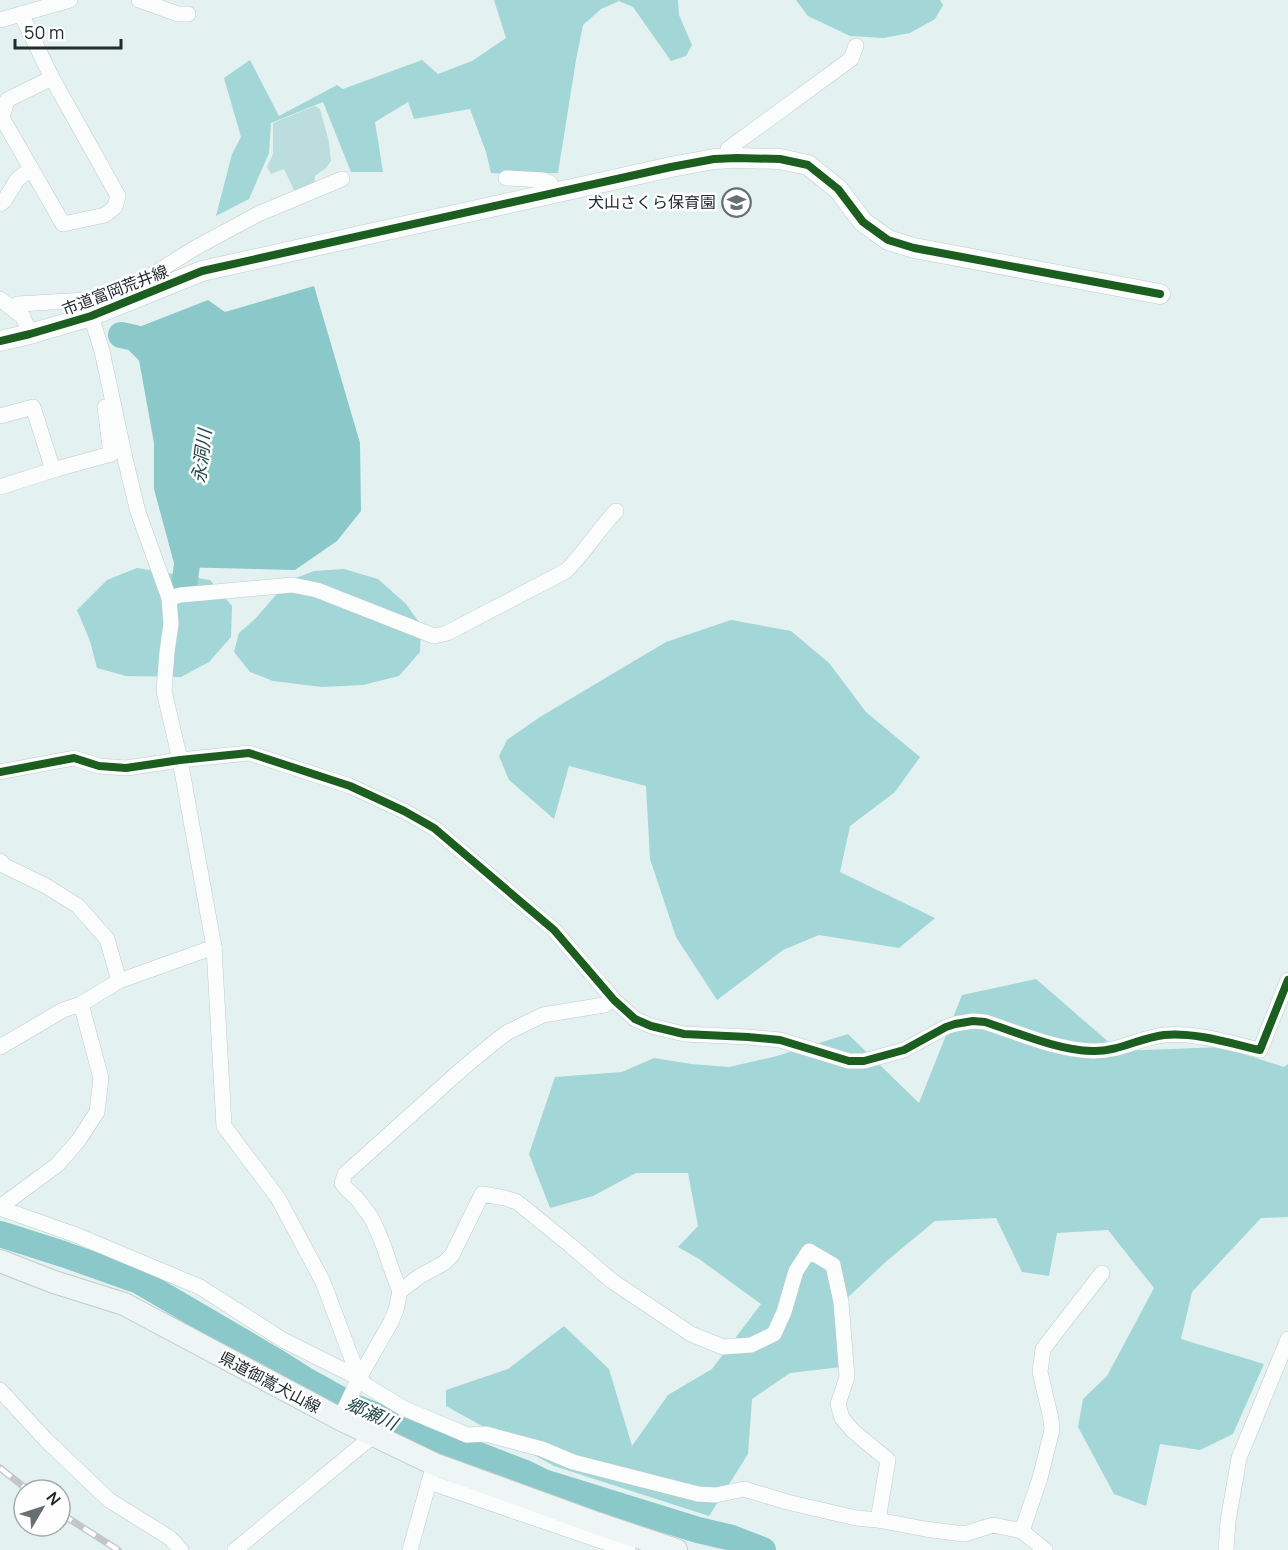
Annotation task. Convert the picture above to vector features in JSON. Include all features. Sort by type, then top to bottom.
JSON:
[{"type":"main road","name":"県道御嵩犬山線","points":[[0,1261],[54,1282],[124,1304],[342,1416],[431,1473],[676,1550]]},
{"type":"street","points":[[0,20],[70,0]]},
{"type":"street","points":[[139,0],[178,14],[188,14]]},
{"type":"street","points":[[21,14],[52,78],[118,196],[115,207],[105,215],[63,225],[2,118],[7,100],[52,78]]},
{"type":"street","points":[[728,158],[728,149],[851,59],[856,46]]},
{"type":"street","name":"市道富岡荒井線","points":[[0,341],[92,316],[202,271],[554,192],[671,167],[728,158],[780,159],[808,165],[838,189],[862,222],[888,240],[914,248],[1160,294]]},
{"type":"street","points":[[0,204],[17,180],[31,168]]},
{"type":"street","points":[[506,178],[543,180],[550,183],[554,192]]},
{"type":"street","points":[[14,309],[18,304],[87,300],[110,294],[152,275],[195,248],[258,214],[342,179]]},
{"type":"street","points":[[0,299],[23,317],[30,334]]},
{"type":"street","points":[[92,316],[138,512],[169,598],[171,624],[164,691],[180,760],[214,946],[224,1126],[278,1198],[323,1282],[359,1378]]},
{"type":"street","points":[[0,487],[111,454],[99,357],[102,351]]},
{"type":"street","points":[[0,416],[33,407],[53,470]]},
{"type":"street","points":[[169,598],[181,594],[292,585],[316,590],[434,636],[447,633],[566,571],[616,510]]},
{"type":"street","points":[[0,772],[74,758],[99,766],[126,768],[249,753],[350,786],[405,811],[434,828],[554,930],[614,1000],[635,1019],[651,1026],[684,1034],[780,1040],[849,1061],[864,1061],[892,1054],[946,1027],[963,1022],[985,1022],[1073,1050],[1108,1050],[1151,1037],[1176,1035],[1218,1040],[1260,1050],[1288,980]]},
{"type":"street","points":[[0,861],[5,867],[46,886],[78,906],[107,939],[119,981]]},
{"type":"street","points":[[0,1047],[63,1010],[81,1004],[119,981],[214,946]]},
{"type":"street","points":[[342,1416],[359,1378],[391,1322],[400,1291],[379,1232],[358,1200],[342,1183],[345,1174],[508,1032],[543,1015],[604,1005],[614,1000]]},
{"type":"street","points":[[0,1208],[57,1165],[78,1141],[97,1112],[101,1078],[81,1004]]},
{"type":"street","points":[[400,1291],[420,1276],[444,1263],[452,1255],[482,1194],[517,1202],[612,1281],[691,1334],[723,1347],[751,1345],[774,1334],[784,1312],[796,1271],[808,1251],[833,1265],[841,1302],[847,1377],[838,1404],[842,1418],[888,1460],[878,1520]]},
{"type":"street","points":[[0,1208],[76,1235],[200,1287],[283,1340],[359,1378],[367,1386],[403,1408],[467,1435],[486,1434],[542,1449],[573,1462],[698,1494],[716,1495],[744,1489],[787,1502],[856,1518],[964,1534],[993,1525],[1022,1531],[1045,1550]]},
{"type":"street","points":[[1022,1531],[1040,1478],[1052,1430],[1040,1372],[1043,1349],[1102,1273]]},
{"type":"street","points":[[1226,1550],[1228,1521],[1239,1458],[1288,1339]]},
{"type":"street","points":[[0,1390],[46,1440],[109,1500],[170,1538],[181,1550]]},
{"type":"street","points":[[235,1550],[374,1435]]},
{"type":"street","points":[[410,1550],[431,1473],[628,1550]]},
{"type":"shaded area","points":[[494,0],[678,0],[679,15],[692,45],[686,56],[671,61],[633,7],[619,1],[601,9],[583,25],[558,173],[491,173],[470,109],[414,119],[408,102],[375,122],[383,172],[351,172],[323,102],[271,123],[269,153],[249,199],[216,216],[232,154],[241,137],[224,78],[250,60],[279,116],[337,85],[343,89],[422,60],[438,74],[472,61],[506,38]]},
{"type":"shaded area","points":[[796,0],[940,0],[943,5],[935,19],[910,33],[883,38],[850,36],[808,16]]},
{"type":"shaded area","points":[[315,106],[320,109],[329,142],[331,161],[315,176],[314,187],[303,192],[294,190],[284,169],[271,174],[267,167],[273,154],[273,123]]},
{"type":"shaded area","points":[[137,568],[210,580],[232,606],[231,637],[209,662],[181,677],[126,676],[97,668],[90,641],[77,610],[107,580]]},
{"type":"shaded area","points":[[344,569],[378,579],[406,604],[421,625],[420,652],[399,676],[363,685],[322,687],[273,681],[250,672],[234,652],[239,633],[256,618],[288,581],[314,571]]},
{"type":"shaded area","points":[[731,620],[791,631],[829,663],[866,712],[920,757],[895,792],[850,826],[840,872],[935,918],[899,948],[819,935],[783,950],[717,1000],[676,937],[650,859],[646,786],[569,766],[554,819],[509,780],[499,756],[507,740],[540,717],[666,642]]},
{"type":"shaded area","points":[[1036,979],[1119,1051],[1222,1047],[1284,1067],[1288,1064],[1288,1217],[1261,1218],[1192,1292],[1181,1339],[1264,1364],[1233,1434],[1200,1450],[1160,1444],[1146,1506],[1114,1494],[1078,1427],[1083,1399],[1107,1376],[1154,1288],[1108,1230],[1057,1233],[1049,1276],[1022,1272],[996,1218],[935,1221],[846,1299],[850,1366],[790,1373],[752,1399],[748,1454],[709,1516],[554,1466],[446,1406],[446,1390],[508,1369],[564,1326],[609,1369],[632,1446],[668,1395],[712,1369],[761,1304],[699,1259],[678,1247],[698,1226],[688,1173],[636,1173],[593,1196],[550,1208],[529,1154],[555,1077],[622,1072],[654,1058],[729,1067],[777,1056],[848,1034],[919,1103],[962,995]]},
{"type":"water","points":[[314,286],[360,443],[361,511],[337,541],[295,570],[175,567],[154,489],[154,443],[135,338],[139,327],[208,300],[225,312]]},
{"type":"waterway","name":"永洞川","points":[[121,335],[135,338],[159,362]]},
{"type":"waterway","name":"永洞川","points":[[185,580],[191,532]]},
{"type":"waterway","name":"郷瀬川","points":[[0,1234],[139,1281],[354,1407],[543,1482],[698,1530],[732,1538],[763,1550]]},
{"type":"railway","points":[[0,1468],[13,1478]]},
{"type":"railway","points":[[72,1521],[118,1550]]},
{"type":"cycle path","points":[[0,341],[91,316],[202,271],[671,167],[714,159],[737,158],[780,159],[808,165],[838,189],[863,222],[888,240],[914,248],[1160,294]]},
{"type":"cycle path","points":[[0,772],[74,758],[99,766],[126,768],[249,753],[350,786],[434,828],[554,930],[614,1000],[635,1019],[651,1026],[684,1034],[780,1040],[849,1061],[864,1061],[904,1050],[946,1027],[973,1021],[985,1022],[1038,1040],[1079,1050],[1102,1051],[1176,1034],[1212,1039],[1260,1050],[1288,980]]},
{"type":"place","name":"犬山さくら保育園","points":[[737,202]]}]
